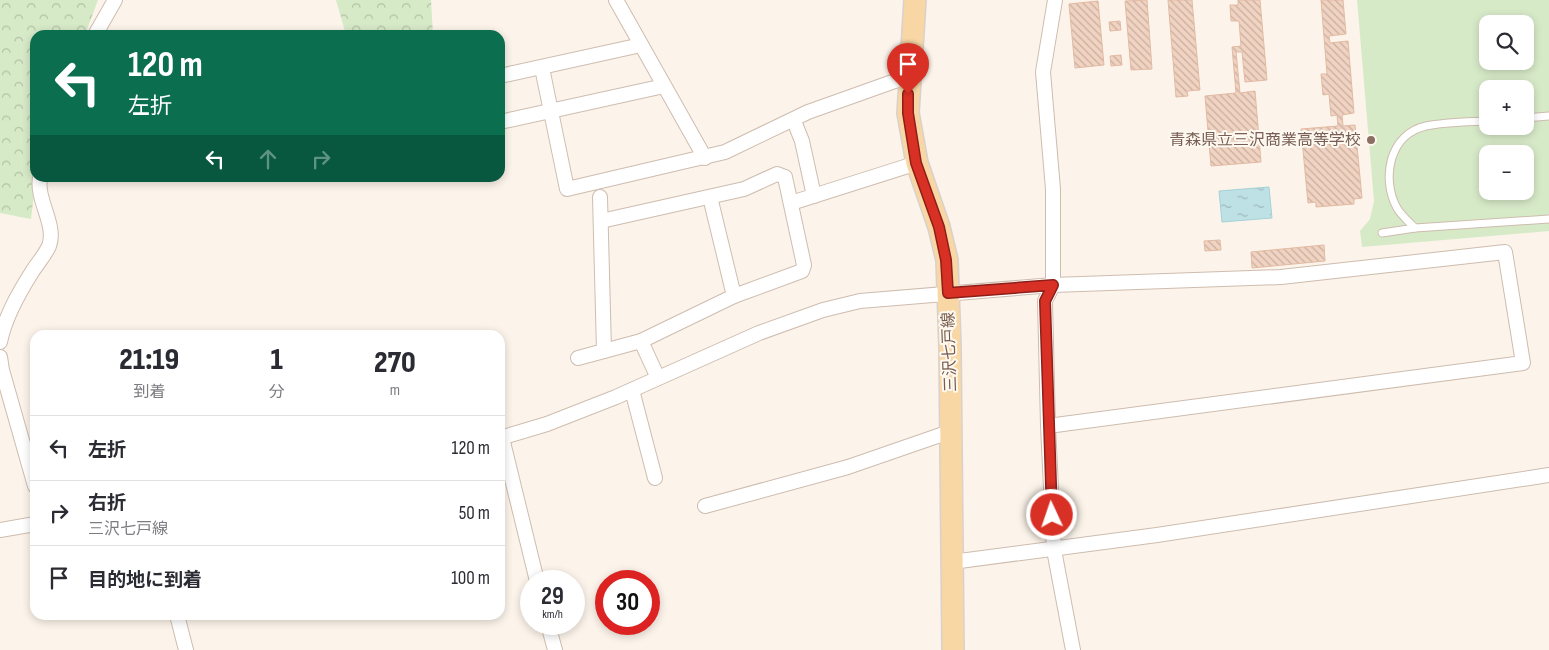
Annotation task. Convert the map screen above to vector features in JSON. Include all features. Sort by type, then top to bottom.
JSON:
[{"type":"main road","name":"三沢七戸線","points":[[914,0],[908,113],[916,163],[939,227],[946,260],[948,293],[952,431],[953,650]]},
{"type":"street","points":[[99,30],[115,0]]},
{"type":"street","points":[[616,0],[705,158]]},
{"type":"street","points":[[1055,0],[1043,72],[1053,189],[1053,285],[1045,301],[1048,426],[1054,550],[1073,650]]},
{"type":"street","points":[[505,75],[641,45]]},
{"type":"street","points":[[542,68],[567,189],[725,152],[794,121],[808,112],[909,76]]},
{"type":"street","points":[[505,121],[664,86]]},
{"type":"street","points":[[794,121],[802,141],[814,196]]},
{"type":"street","points":[[791,203],[916,163]]},
{"type":"street","points":[[578,358],[641,341],[734,296],[802,271],[804,265],[785,177],[777,174],[744,189],[601,221]]},
{"type":"street","points":[[0,342],[3,327],[21,289],[50,240],[51,235],[38,187],[39,182]]},
{"type":"street","points":[[710,196],[734,296]]},
{"type":"street","points":[[600,198],[604,351]]},
{"type":"street","points":[[505,437],[547,424],[632,390],[759,333],[823,310],[860,301],[1053,285],[1281,277],[1505,252],[1523,363],[1048,426]]},
{"type":"street","points":[[641,341],[658,378]]},
{"type":"street","points":[[0,357],[30,468]]},
{"type":"street","points":[[632,390],[655,478]]},
{"type":"street","points":[[704,506],[848,467],[952,431]]},
{"type":"street","points":[[505,454],[534,570]]},
{"type":"street","points":[[952,562],[1054,550],[1549,475]]},
{"type":"street","points":[[0,530],[30,525]]},
{"type":"street","points":[[177,620],[186,650]]},
{"type":"street","points":[[551,635],[555,650]]},
{"type":"lane","points":[[1534,117],[1549,116]]},
{"type":"lane","points":[[1415,228],[1397,209],[1390,192],[1388,169],[1393,152],[1405,137],[1424,126],[1479,122]]},
{"type":"lane","points":[[1382,233],[1415,228],[1549,219]]},
{"type":"green space","points":[[0,0],[98,0],[87,30],[30,30],[30,182],[36,182],[31,219],[0,213]]},
{"type":"green space","points":[[336,0],[431,0],[433,30],[345,30]]},
{"type":"green space","points":[[1357,0],[1549,0],[1549,231],[1362,247],[1360,231],[1370,219],[1374,201]]},
{"type":"water","points":[[1269,187],[1272,218],[1222,222],[1219,191]]},
{"type":"building","points":[[1147,0],[1152,69],[1131,70],[1125,1]]},
{"type":"building","points":[[1168,0],[1192,0],[1200,90],[1187,91],[1188,96],[1176,97]]},
{"type":"building","points":[[1238,0],[1260,0],[1267,80],[1245,82],[1242,52],[1236,52],[1240,93],[1255,91],[1261,162],[1211,166],[1205,96],[1236,93],[1232,47],[1241,46],[1239,21],[1231,21],[1230,5],[1238,5]]},
{"type":"building","points":[[1321,0],[1343,0],[1346,34],[1329,36],[1330,43],[1348,41],[1354,113],[1342,115],[1343,126],[1355,125],[1362,198],[1354,199],[1354,204],[1316,207],[1316,202],[1308,203],[1301,129],[1338,126],[1337,115],[1331,116],[1329,94],[1323,95],[1321,74],[1327,74]]},
{"type":"building","points":[[1098,1],[1104,65],[1075,68],[1069,4]]},
{"type":"building","points":[[1120,21],[1121,30],[1110,31],[1109,22]]},
{"type":"building","points":[[1121,55],[1122,65],[1111,66],[1110,56]]},
{"type":"building","points":[[1220,240],[1221,250],[1205,251],[1204,241]]},
{"type":"building","points":[[1324,245],[1325,261],[1252,268],[1251,252]]},
{"type":"place","name":"青森県立三沢商業高等学校","points":[[1371,140]]},
{"type":"route","points":[[908,94],[908,113],[916,163],[939,227],[946,260],[948,293],[1053,285],[1045,301],[1052,515]]}]
